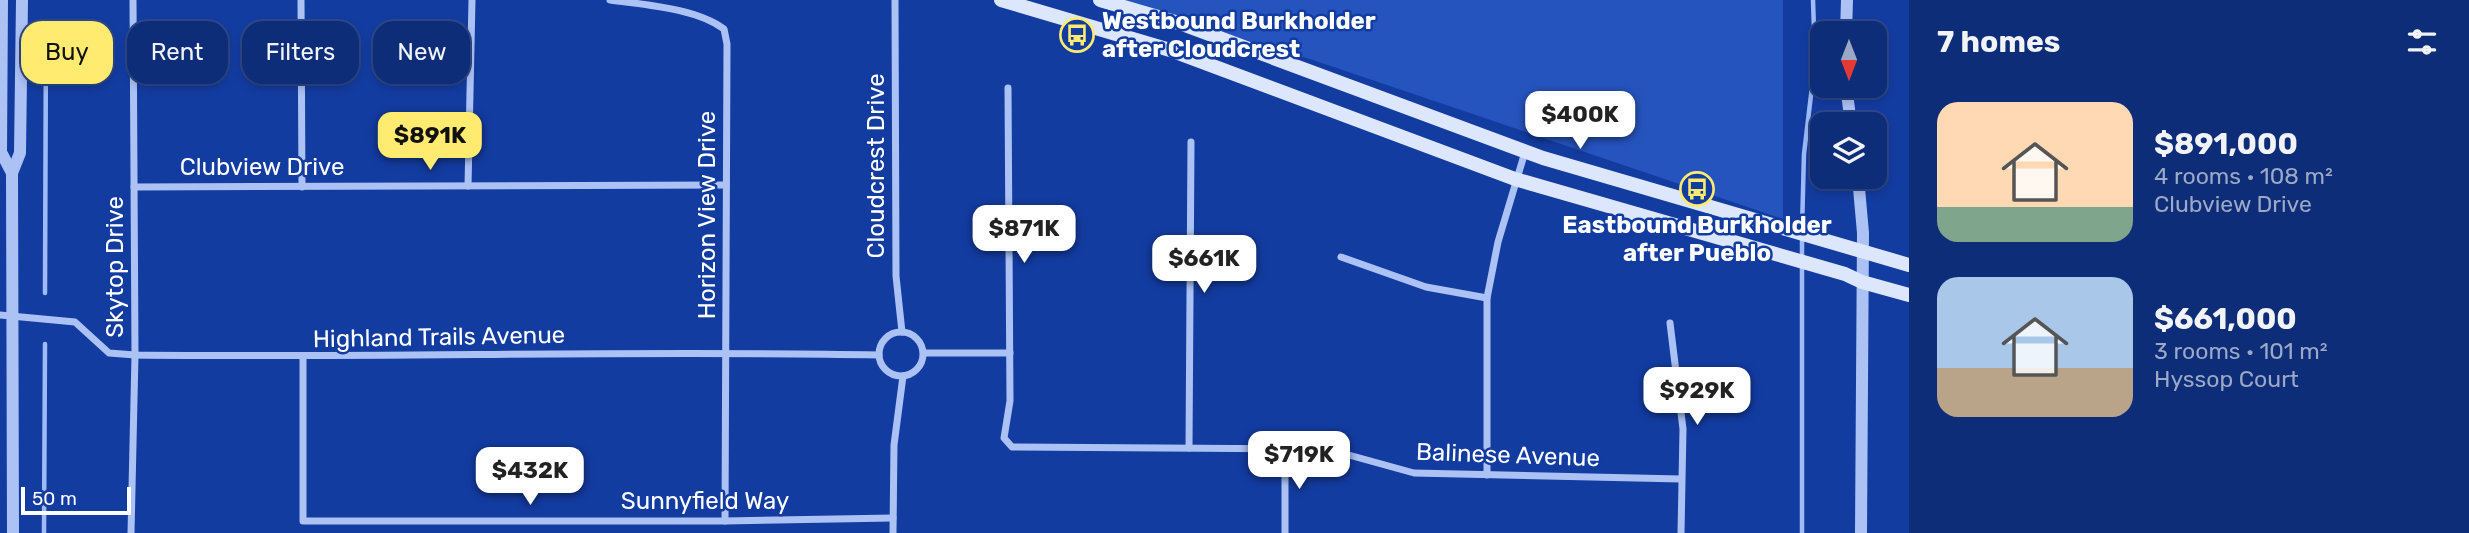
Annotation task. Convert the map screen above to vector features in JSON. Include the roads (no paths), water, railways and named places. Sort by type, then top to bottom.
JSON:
[{"type":"main road","points":[[1001,0],[1170,50],[1516,180],[1845,274],[1909,295]]},
{"type":"main road","points":[[1100,0],[1182,24],[1525,152],[1909,265]]},
{"type":"street","points":[[2,0],[1,152],[12,173]]},
{"type":"street","points":[[13,533],[6,315],[12,173],[20,153],[22,0]]},
{"type":"street","name":"Skytop Drive","points":[[131,533],[135,355],[133,0]]},
{"type":"street","points":[[301,0],[302,187]]},
{"type":"street","points":[[468,186],[472,0]]},
{"type":"street","name":"Horizon View Drive","points":[[610,0],[660,7],[712,20],[724,29],[727,44],[725,521]]},
{"type":"street","name":"Cloudcrest Drive","points":[[895,0],[896,276],[902,332]]},
{"type":"street","points":[[1846,21],[1847,0]]},
{"type":"street","points":[[924,353],[1010,353],[1009,88]]},
{"type":"street","points":[[1189,448],[1191,142]]},
{"type":"street","points":[[1487,475],[1487,298],[1498,242],[1525,152]]},
{"type":"street","name":"Clubview Drive","points":[[134,187],[726,185]]},
{"type":"street","points":[[1860,189],[1863,210],[1861,533]]},
{"type":"street","points":[[1341,257],[1426,287],[1487,298]]},
{"type":"street","name":"Highland Trails Avenue","points":[[6,315],[75,322],[109,352],[135,355],[879,355]]},
{"type":"street","points":[[1670,323],[1683,429],[1681,533]]},
{"type":"street","points":[[902,332],[917,338],[924,353],[921,364],[914,373],[903,376],[886,370],[879,355],[885,338],[902,332]]},
{"type":"street","name":"Balinese Avenue","points":[[1010,353],[1010,401],[1004,438],[1012,447],[1326,449],[1415,473],[1681,479]]},
{"type":"street","name":"Sunnyfield Way","points":[[303,357],[303,522],[893,518]]},
{"type":"street","points":[[893,533],[894,445],[903,376]]},
{"type":"street","points":[[1285,449],[1285,533]]},
{"type":"waterway","points":[[1802,229],[1804,154],[1815,61],[1813,0]]},
{"type":"waterway","points":[[45,293],[46,84]]},
{"type":"waterway","points":[[1802,238],[1802,257]]},
{"type":"waterway","points":[[1802,266],[1802,533]]},
{"type":"waterway","points":[[44,533],[45,344]]},
{"type":"place","name":"Westbound Burkholder after Cloudcrest","points":[[1077,35]]},
{"type":"place","name":"Eastbound Burkholder after Pueblo","points":[[1697,189]]}]
